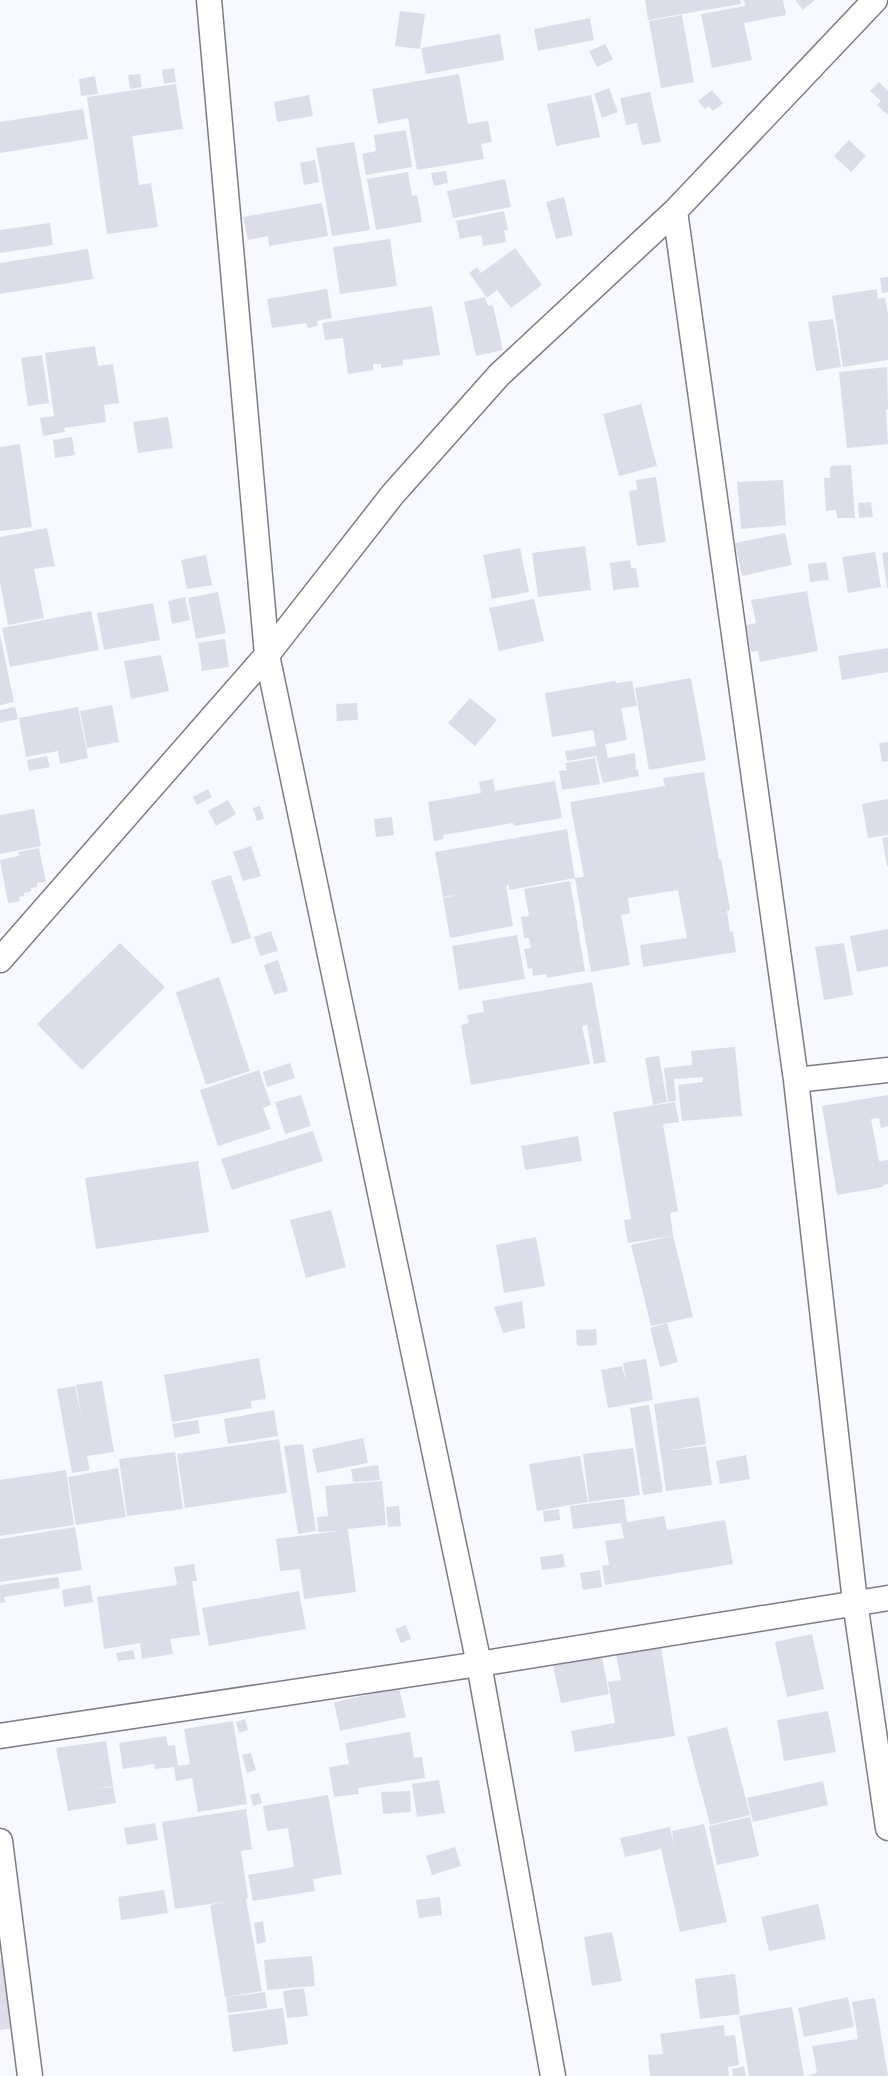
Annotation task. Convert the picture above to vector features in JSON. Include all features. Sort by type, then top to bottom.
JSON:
[{"type":"street","points":[[209,0],[267,655],[479,1665],[553,2076]]},
{"type":"street","points":[[0,960],[267,655],[393,494],[499,375],[675,211],[875,0]]},
{"type":"street","points":[[675,211],[796,1080],[855,1602],[888,1828]]},
{"type":"street","points":[[796,1080],[888,1070]]},
{"type":"street","points":[[0,1736],[479,1665],[888,1598]]},
{"type":"street","points":[[0,1841],[30,2076]]},
{"type":"building","points":[[645,0],[740,0],[741,4],[648,20]]},
{"type":"building","points":[[744,0],[783,0],[786,15],[744,23],[752,60],[712,68],[701,14],[745,6]]},
{"type":"building","points":[[795,0],[815,0],[803,10]]},
{"type":"building","points":[[400,11],[425,14],[420,49],[395,46]]},
{"type":"building","points":[[682,15],[694,82],[661,88],[649,21]]},
{"type":"building","points":[[590,18],[594,40],[538,51],[534,29]]},
{"type":"building","points":[[500,34],[504,60],[426,74],[421,48]]},
{"type":"building","points":[[605,44],[613,59],[597,67],[589,51]]},
{"type":"building","points":[[174,68],[176,82],[164,84],[162,70]]},
{"type":"building","points":[[140,74],[142,87],[130,89],[128,75]]},
{"type":"building","points":[[459,74],[468,124],[488,121],[492,142],[481,144],[484,159],[417,170],[408,118],[378,124],[372,89]]},
{"type":"building","points":[[95,76],[98,94],[81,96],[79,79]]},
{"type":"building","points":[[879,82],[888,91],[888,115],[877,105],[881,101],[870,91]]},
{"type":"building","points":[[176,84],[183,129],[132,136],[139,185],[151,183],[158,227],[107,234],[87,97]]},
{"type":"building","points":[[609,88],[618,112],[602,118],[594,94]]},
{"type":"building","points":[[712,90],[723,103],[713,111],[709,106],[705,109],[698,101]]},
{"type":"building","points":[[650,92],[661,142],[642,145],[637,123],[626,125],[620,98]]},
{"type":"building","points":[[309,95],[313,116],[277,122],[274,102]]},
{"type":"building","points":[[591,95],[600,137],[556,146],[547,104]]},
{"type":"building","points":[[83,109],[88,139],[0,153],[0,122]]},
{"type":"building","points":[[406,130],[412,167],[366,175],[362,154],[376,151],[374,135]]},
{"type":"building","points":[[849,140],[866,156],[851,172],[834,156]]},
{"type":"building","points":[[354,142],[370,230],[332,236],[316,148]]},
{"type":"building","points":[[315,160],[319,182],[304,185],[300,163]]},
{"type":"building","points":[[446,171],[448,183],[434,186],[431,173]]},
{"type":"building","points":[[408,172],[412,196],[417,195],[422,222],[376,230],[367,179]]},
{"type":"building","points":[[505,179],[511,207],[453,218],[447,191]]},
{"type":"building","points":[[564,197],[573,235],[556,239],[546,202]]},
{"type":"building","points":[[322,203],[328,236],[269,246],[268,236],[248,240],[243,217]]},
{"type":"building","points":[[504,211],[508,230],[504,230],[506,242],[483,246],[481,235],[460,239],[456,221]]},
{"type":"building","points":[[50,223],[53,245],[0,253],[0,230]]},
{"type":"building","points":[[390,239],[397,286],[340,294],[333,247]]},
{"type":"building","points":[[515,248],[542,285],[511,308],[497,290],[487,298],[469,273],[477,267],[481,273]]},
{"type":"building","points":[[88,249],[93,279],[0,294],[0,263]]},
{"type":"building","points":[[888,277],[888,292],[882,293],[880,278]]},
{"type":"building","points":[[327,289],[332,318],[317,321],[318,326],[308,328],[306,323],[272,328],[267,299]]},
{"type":"building","points":[[877,289],[878,299],[885,298],[888,315],[888,360],[843,367],[832,296]]},
{"type":"building","points":[[485,297],[488,306],[493,305],[503,350],[476,356],[464,302]]},
{"type":"building","points":[[432,306],[440,355],[403,360],[403,365],[381,368],[381,364],[373,364],[373,370],[348,374],[343,338],[325,340],[322,323]]},
{"type":"building","points":[[833,319],[841,367],[816,371],[808,322]]},
{"type":"building","points":[[95,346],[98,366],[113,364],[119,403],[104,405],[106,422],[64,428],[65,432],[43,436],[40,418],[54,416],[45,353]]},
{"type":"building","points":[[42,355],[49,403],[28,406],[21,358]]},
{"type":"building","points":[[887,367],[888,444],[847,448],[839,372]]},
{"type":"building","points":[[641,404],[657,466],[619,476],[603,414]]},
{"type":"building","points":[[168,417],[173,448],[138,453],[133,422]]},
{"type":"building","points":[[72,437],[75,455],[55,458],[53,440]]},
{"type":"building","points":[[20,444],[32,527],[0,531],[0,447]]},
{"type":"building","points":[[851,465],[855,518],[837,518],[836,510],[826,511],[824,478],[830,478],[830,466]]},
{"type":"building","points":[[656,477],[666,542],[637,546],[629,491],[637,490],[636,480]]},
{"type":"building","points":[[783,480],[786,525],[741,529],[737,482]]},
{"type":"building","points":[[871,502],[873,517],[859,518],[858,503]]},
{"type":"building","points":[[47,528],[55,566],[34,569],[44,618],[8,625],[0,582],[0,537]]},
{"type":"building","points":[[785,533],[792,565],[742,576],[735,543]]},
{"type":"building","points":[[585,546],[591,590],[538,597],[532,553]]},
{"type":"building","points":[[520,548],[529,592],[492,599],[483,555]]},
{"type":"building","points":[[875,552],[881,587],[848,593],[842,557]]},
{"type":"building","points":[[888,552],[888,588],[887,588],[882,553]]},
{"type":"building","points":[[206,555],[212,585],[187,589],[181,560]]},
{"type":"building","points":[[630,560],[631,568],[636,568],[639,587],[613,590],[610,563]]},
{"type":"building","points":[[826,562],[829,580],[810,582],[808,564]]},
{"type":"building","points":[[807,591],[818,651],[760,662],[758,651],[751,652],[746,625],[756,623],[751,600]]},
{"type":"building","points":[[218,592],[226,633],[196,639],[188,598]]},
{"type":"building","points":[[185,597],[190,620],[172,624],[168,601]]},
{"type":"building","points":[[534,599],[544,641],[499,651],[489,608]]},
{"type":"building","points":[[153,603],[160,640],[104,650],[97,613]]},
{"type":"building","points":[[91,611],[99,650],[10,667],[2,628]]},
{"type":"building","points":[[0,634],[14,702],[0,705]]},
{"type":"building","points":[[225,639],[229,667],[202,671],[198,643]]},
{"type":"building","points":[[888,648],[888,672],[842,680],[838,656]]},
{"type":"building","points":[[161,655],[169,691],[131,699],[124,661]]},
{"type":"building","points":[[691,678],[706,760],[649,770],[635,688]]},
{"type":"building","points":[[615,681],[616,683],[632,681],[637,706],[621,708],[627,740],[605,744],[608,758],[635,753],[636,770],[638,769],[639,776],[603,783],[596,756],[567,761],[565,751],[596,746],[593,730],[552,737],[545,693]]},
{"type":"building","points":[[470,698],[497,720],[475,746],[448,723]]},
{"type":"building","points":[[357,703],[358,720],[337,721],[336,704]]},
{"type":"building","points":[[112,705],[119,742],[87,748],[80,711]]},
{"type":"building","points":[[15,707],[18,719],[0,723],[0,710]]},
{"type":"building","points":[[78,707],[88,758],[60,764],[58,751],[26,757],[19,718]]},
{"type":"building","points":[[888,742],[888,761],[882,762],[879,743]]},
{"type":"building","points":[[47,756],[50,767],[29,771],[27,760]]},
{"type":"building","points":[[595,758],[600,784],[562,790],[559,771],[567,770],[565,763]]},
{"type":"building","points":[[704,772],[730,910],[727,911],[730,932],[733,931],[736,952],[643,967],[640,945],[687,938],[678,890],[628,898],[630,913],[621,915],[630,965],[591,972],[575,878],[584,877],[570,802],[665,786],[663,778]]},
{"type":"building","points":[[493,779],[495,791],[555,781],[562,818],[514,826],[513,823],[443,835],[444,839],[434,841],[428,802],[481,793],[479,782]]},
{"type":"building","points":[[208,789],[212,797],[197,805],[193,797]]},
{"type":"building","points":[[888,799],[888,835],[868,838],[862,804]]},
{"type":"building","points":[[228,800],[236,814],[216,826],[208,811]]},
{"type":"building","points":[[260,806],[264,819],[257,821],[253,808]]},
{"type":"building","points":[[34,809],[41,846],[0,854],[0,815]]},
{"type":"building","points":[[392,817],[394,835],[376,837],[374,819]]},
{"type":"building","points":[[567,829],[575,878],[509,890],[509,885],[506,886],[513,926],[450,938],[443,898],[461,894],[443,897],[435,852]]},
{"type":"building","points":[[888,837],[888,866],[887,866],[882,838]]},
{"type":"building","points":[[251,846],[261,876],[243,881],[233,852]]},
{"type":"building","points":[[39,848],[46,882],[37,883],[37,887],[31,888],[31,891],[19,897],[20,901],[8,903],[0,860],[19,856],[18,852]]},
{"type":"building","points":[[231,875],[251,938],[232,944],[211,881]]},
{"type":"building","points":[[570,881],[585,971],[547,978],[546,974],[533,976],[532,968],[528,969],[524,949],[531,948],[529,938],[524,938],[521,917],[529,916],[524,889]]},
{"type":"building","points":[[888,929],[888,966],[857,972],[850,936]]},
{"type":"building","points":[[271,931],[278,951],[260,956],[254,937]]},
{"type":"building","points":[[517,935],[525,979],[459,990],[452,946]]},
{"type":"building","points":[[120,943],[165,987],[82,1070],[37,1024]]},
{"type":"building","points":[[844,943],[853,995],[824,1000],[815,947]]},
{"type":"building","points":[[278,960],[288,991],[274,995],[264,965]]},
{"type":"building","points":[[219,977],[250,1071],[206,1085],[176,992]]},
{"type":"building","points":[[592,982],[606,1062],[594,1064],[587,1025],[582,1026],[590,1064],[471,1085],[461,1025],[469,1023],[467,1015],[484,1012],[482,1001]]},
{"type":"building","points":[[735,1047],[742,1116],[682,1121],[678,1085],[703,1082],[703,1077],[674,1079],[676,1101],[668,1102],[664,1068],[692,1065],[691,1051]]},
{"type":"building","points":[[659,1056],[667,1102],[653,1105],[645,1058]]},
{"type":"building","points":[[290,1063],[295,1078],[267,1087],[263,1072]]},
{"type":"building","points":[[259,1070],[271,1105],[263,1108],[271,1129],[218,1146],[200,1090]]},
{"type":"building","points":[[301,1095],[311,1126],[285,1134],[275,1102]]},
{"type":"building","points":[[888,1095],[888,1126],[881,1128],[879,1118],[871,1119],[879,1161],[888,1160],[888,1184],[883,1187],[837,1195],[822,1106]]},
{"type":"building","points":[[675,1102],[679,1122],[663,1124],[678,1211],[670,1213],[673,1235],[693,1317],[651,1326],[631,1245],[671,1236],[628,1243],[624,1220],[631,1219],[613,1112]]},
{"type":"building","points":[[313,1131],[323,1161],[232,1190],[221,1159]]},
{"type":"building","points":[[578,1136],[582,1161],[525,1170],[521,1146]]},
{"type":"building","points":[[198,1161],[209,1232],[96,1249],[85,1178]]},
{"type":"building","points":[[331,1210],[346,1267],[306,1278],[290,1220]]},
{"type":"building","points":[[536,1237],[545,1286],[504,1293],[496,1245]]},
{"type":"building","points":[[522,1301],[525,1328],[503,1333],[494,1307]]},
{"type":"building","points":[[667,1323],[678,1362],[660,1367],[650,1328]]},
{"type":"building","points":[[596,1329],[597,1345],[577,1346],[576,1330]]},
{"type":"building","points":[[259,1358],[266,1399],[251,1401],[252,1408],[172,1422],[164,1375]]},
{"type":"building","points":[[646,1359],[653,1400],[608,1408],[601,1370],[622,1366],[626,1381],[623,1363]]},
{"type":"building","points":[[102,1381],[114,1452],[87,1456],[90,1470],[72,1473],[57,1389],[75,1386],[82,1421],[76,1385]]},
{"type":"building","points":[[699,1397],[706,1444],[666,1451],[706,1446],[712,1485],[666,1491],[654,1404]]},
{"type":"building","points":[[649,1405],[663,1492],[643,1495],[630,1408]]},
{"type":"building","points":[[274,1410],[278,1436],[228,1444],[224,1419]]},
{"type":"building","points":[[198,1420],[200,1433],[175,1438],[172,1424]]},
{"type":"building","points":[[363,1438],[368,1463],[317,1473],[312,1449]]},
{"type":"building","points":[[279,1439],[287,1493],[185,1508],[177,1454]]},
{"type":"building","points":[[303,1444],[316,1531],[298,1534],[284,1446]]},
{"type":"building","points":[[633,1448],[640,1495],[589,1502],[583,1454]]},
{"type":"building","points":[[175,1452],[183,1509],[127,1516],[119,1459]]},
{"type":"building","points":[[746,1455],[750,1479],[720,1484],[716,1461]]},
{"type":"building","points":[[580,1456],[588,1502],[537,1511],[529,1464]]},
{"type":"building","points":[[378,1465],[380,1480],[353,1482],[351,1469]]},
{"type":"building","points":[[118,1468],[126,1517],[76,1525],[68,1477]]},
{"type":"building","points":[[66,1470],[74,1525],[0,1536],[0,1480]]},
{"type":"building","points":[[382,1481],[386,1525],[348,1529],[356,1592],[304,1599],[300,1569],[280,1571],[276,1539],[340,1531],[318,1532],[317,1517],[328,1516],[325,1486]]},
{"type":"building","points":[[624,1499],[627,1522],[664,1516],[667,1530],[725,1520],[733,1564],[605,1585],[602,1566],[609,1565],[605,1541],[624,1538],[621,1523],[573,1529],[570,1506]]},
{"type":"building","points":[[399,1506],[401,1526],[388,1527],[386,1507]]},
{"type":"building","points":[[559,1509],[560,1520],[544,1522],[543,1511]]},
{"type":"building","points":[[75,1527],[82,1570],[0,1582],[0,1539]]},
{"type":"building","points":[[563,1554],[565,1567],[542,1570],[540,1557]]},
{"type":"building","points":[[194,1564],[197,1581],[192,1581],[200,1635],[170,1639],[173,1654],[142,1659],[140,1643],[104,1649],[97,1597],[177,1585],[174,1567]]},
{"type":"building","points":[[600,1570],[602,1587],[583,1590],[580,1573]]},
{"type":"building","points":[[58,1577],[60,1588],[4,1597],[5,1602],[0,1603],[0,1585]]},
{"type":"building","points":[[90,1585],[93,1602],[64,1607],[62,1590]]},
{"type":"building","points":[[299,1591],[306,1629],[209,1646],[202,1608]]},
{"type":"building","points":[[406,1625],[411,1639],[401,1643],[395,1629]]},
{"type":"building","points":[[812,1634],[824,1689],[787,1697],[775,1642]]},
{"type":"building","points":[[661,1647],[675,1736],[575,1752],[571,1731],[615,1723],[608,1682],[621,1680],[616,1655]]},
{"type":"building","points":[[133,1650],[135,1659],[118,1661],[116,1653]]},
{"type":"building","points":[[602,1657],[609,1694],[561,1703],[553,1666]]},
{"type":"building","points":[[399,1688],[406,1717],[340,1731],[334,1702]]},
{"type":"building","points":[[828,1711],[836,1752],[784,1761],[777,1720]]},
{"type":"building","points":[[245,1719],[248,1730],[239,1733],[236,1722]]},
{"type":"building","points":[[233,1721],[247,1804],[198,1812],[192,1778],[176,1781],[174,1767],[155,1769],[154,1764],[123,1769],[119,1743],[166,1736],[168,1746],[175,1745],[178,1766],[190,1764],[184,1729]]},
{"type":"building","points":[[727,1727],[750,1815],[710,1825],[687,1737]]},
{"type":"building","points":[[410,1732],[414,1758],[422,1757],[425,1778],[358,1788],[359,1794],[334,1797],[329,1767],[349,1764],[345,1743]]},
{"type":"building","points":[[106,1741],[113,1786],[97,1789],[113,1787],[116,1803],[68,1811],[56,1748]]},
{"type":"building","points":[[251,1753],[256,1770],[247,1773],[242,1755]]},
{"type":"building","points":[[439,1780],[445,1813],[417,1817],[412,1784]]},
{"type":"building","points":[[823,1781],[828,1805],[753,1822],[747,1798]]},
{"type":"building","points":[[410,1791],[411,1812],[383,1814],[381,1792]]},
{"type":"building","points":[[259,1793],[262,1803],[253,1806],[250,1795]]},
{"type":"building","points":[[328,1795],[342,1874],[313,1879],[315,1891],[253,1901],[248,1875],[294,1867],[288,1828],[267,1831],[263,1806]]},
{"type":"building","points":[[246,1809],[252,1849],[241,1851],[248,1898],[246,1899],[262,1991],[225,1997],[210,1905],[225,1902],[175,1909],[162,1822]]},
{"type":"building","points":[[750,1817],[759,1856],[717,1865],[709,1826]]},
{"type":"building","points":[[155,1823],[158,1840],[127,1845],[124,1828]]},
{"type":"building","points":[[704,1824],[727,1922],[680,1932],[661,1849],[625,1857],[620,1838],[670,1827],[674,1846],[672,1831]]},
{"type":"building","points":[[455,1847],[461,1866],[432,1875],[426,1856]]},
{"type":"building","points":[[164,1890],[168,1913],[121,1920],[118,1897]]},
{"type":"building","points":[[440,1897],[442,1915],[419,1918],[416,1900]]},
{"type":"building","points":[[818,1904],[826,1939],[769,1951],[761,1917]]},
{"type":"building","points":[[263,1921],[266,1942],[257,1944],[254,1923]]},
{"type":"building","points":[[612,1932],[622,1981],[592,1986],[584,1937]]},
{"type":"building","points":[[312,1956],[315,1986],[267,1990],[264,1960]]},
{"type":"building","points":[[0,1959],[3,1959],[14,2028],[0,2030]]},
{"type":"building","points":[[735,1974],[740,2014],[700,2019],[695,1979]]},
{"type":"building","points":[[304,1988],[308,2016],[287,2018],[283,1991]]},
{"type":"building","points":[[265,1992],[267,2008],[228,2013],[226,1997]]},
{"type":"building","points":[[848,1997],[854,2027],[804,2037],[798,2008]]},
{"type":"building","points":[[875,1998],[888,2076],[806,2076],[817,2073],[812,2046],[858,2039],[852,2002]]},
{"type":"building","points":[[792,2007],[804,2076],[749,2076],[739,2016]]},
{"type":"building","points":[[283,2008],[288,2044],[233,2052],[228,2015]]},
{"type":"building","points":[[724,2025],[725,2036],[735,2035],[739,2065],[728,2067],[729,2076],[650,2076],[648,2055],[663,2054],[660,2034]]},
{"type":"building","points":[[744,2066],[746,2076],[733,2076],[732,2069]]}]
